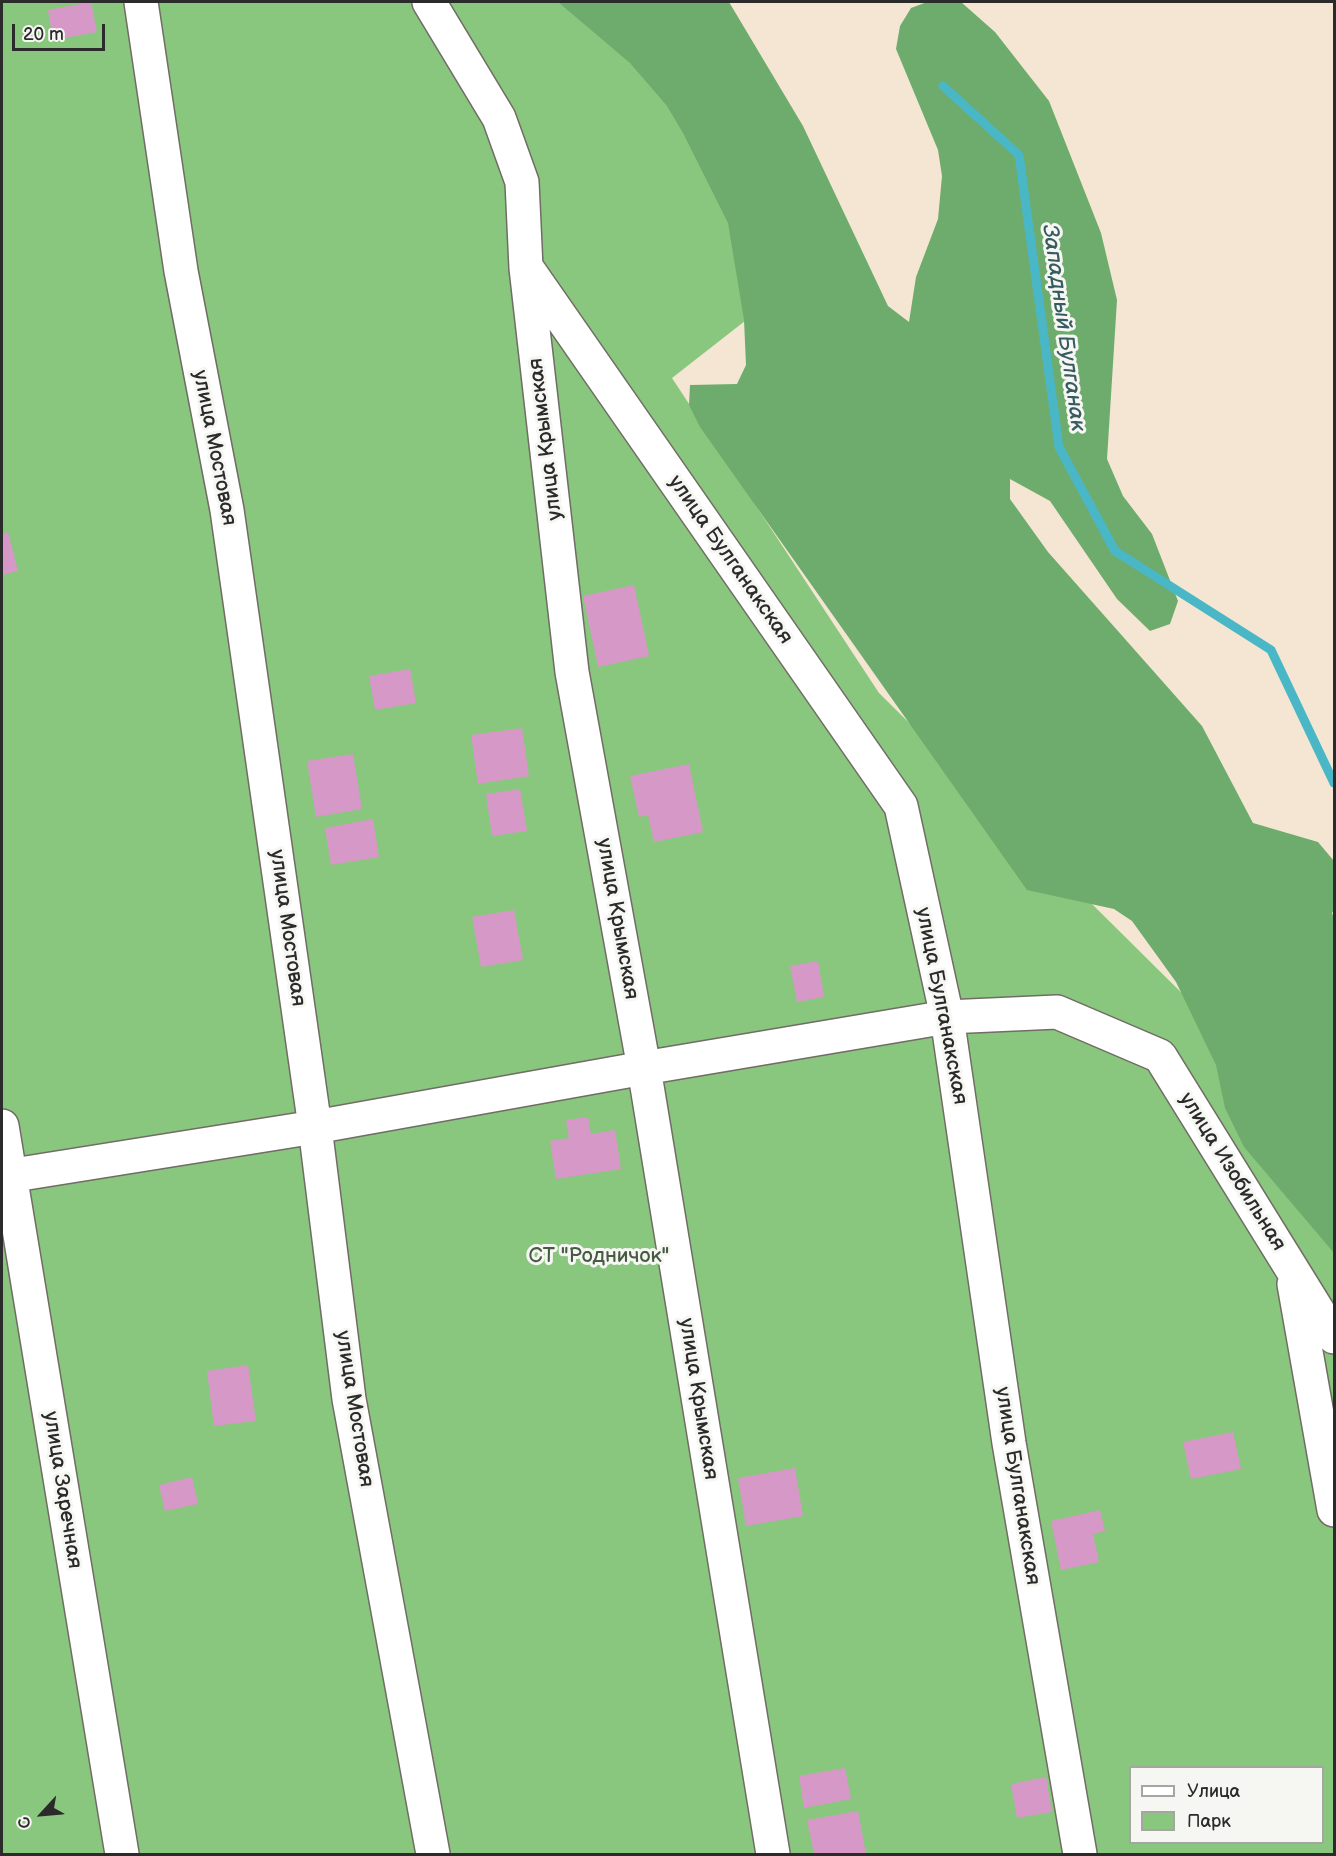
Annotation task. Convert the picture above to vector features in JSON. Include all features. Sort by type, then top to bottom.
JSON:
[{"type":"street","name":"улица Мостовая","points":[[141,2],[180,271],[227,510],[315,1127],[349,1399],[433,1854]]},
{"type":"street","name":"улица Крымская","points":[[429,2],[499,118],[522,182],[526,268],[572,672],[644,1068],[773,1854]]},
{"type":"street","name":"улица Булганакская","points":[[526,268],[901,806],[948,1017],[1009,1443],[1080,1854]]},
{"type":"street","name":"улица Изобильная","points":[[6,1176],[315,1127],[644,1068],[948,1017],[1058,1012],[1160,1056],[1291,1268],[1335,1510]]},
{"type":"street","name":"улица Заречная","points":[[2,1126],[6,1176],[122,1854]]},
{"type":"street","points":[[1291,1268],[1335,1337]]},
{"type":"green space","name":"СТ \"Родничок\"","points":[[2,2],[589,2],[814,267],[672,378],[879,693],[1209,1020],[1334,1244],[1334,1854],[2,1854]]},
{"type":"green space","points":[[558,2],[729,2],[803,126],[888,306],[909,322],[916,277],[938,219],[942,176],[938,150],[896,49],[900,26],[911,8],[927,2],[961,2],[995,32],[1049,101],[1101,233],[1117,300],[1107,459],[1123,496],[1152,534],[1178,601],[1170,624],[1150,631],[1117,599],[1050,501],[1010,479],[1010,499],[1048,552],[1202,726],[1253,823],[1318,842],[1334,861],[1334,910],[1332,913],[1334,918],[1334,1253],[1244,1147],[1225,1108],[1216,1065],[1176,982],[1132,921],[1114,909],[1027,890],[700,427],[689,405],[690,385],[737,384],[746,365],[744,320],[728,223],[667,106],[630,63]]},
{"type":"building","points":[[91,2],[97,32],[53,40],[48,10]]},
{"type":"building","points":[[8,532],[18,571],[2,575],[2,534]]},
{"type":"building","points":[[634,585],[649,656],[598,667],[583,596]]},
{"type":"building","points":[[410,669],[416,703],[375,710],[369,676]]},
{"type":"building","points":[[522,728],[529,776],[478,784],[471,735]]},
{"type":"building","points":[[353,754],[362,809],[316,817],[307,761]]},
{"type":"building","points":[[689,764],[703,832],[654,842],[648,815],[639,817],[630,776]]},
{"type":"building","points":[[520,789],[527,831],[492,836],[486,794]]},
{"type":"building","points":[[373,819],[379,857],[331,865],[325,828]]},
{"type":"building","points":[[514,910],[523,960],[481,967],[472,917]]},
{"type":"building","points":[[818,961],[824,997],[797,1002],[790,966]]},
{"type":"building","points":[[588,1117],[591,1134],[615,1130],[621,1169],[556,1179],[550,1141],[569,1138],[566,1120]]},
{"type":"building","points":[[248,1365],[256,1421],[214,1426],[207,1371]]},
{"type":"building","points":[[1233,1432],[1241,1469],[1191,1479],[1183,1442]]},
{"type":"building","points":[[795,1468],[803,1516],[746,1526],[738,1478]]},
{"type":"building","points":[[192,1477],[198,1504],[165,1511],[159,1485]]},
{"type":"building","points":[[1100,1510],[1105,1531],[1093,1534],[1099,1562],[1061,1570],[1051,1521]]},
{"type":"building","points":[[845,1768],[851,1799],[804,1808],[799,1776]]},
{"type":"building","points":[[1046,1777],[1052,1812],[1017,1818],[1011,1784]]},
{"type":"building","points":[[858,1811],[866,1854],[814,1854],[807,1820]]},
{"type":"waterway","name":"Западный Булганак","points":[[943,86],[1019,155],[1059,447],[1115,551],[1271,650],[1334,783]]}]
